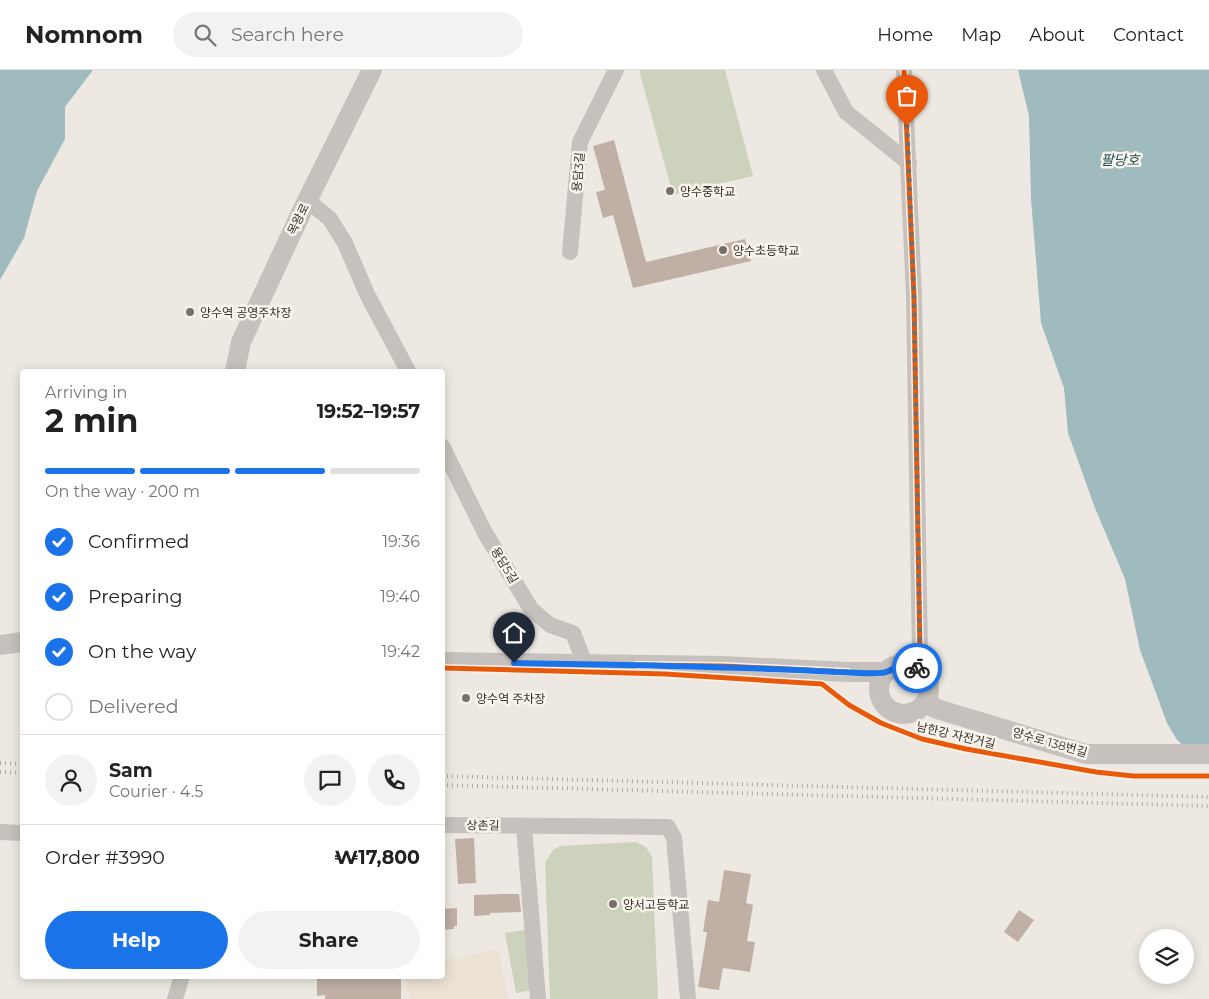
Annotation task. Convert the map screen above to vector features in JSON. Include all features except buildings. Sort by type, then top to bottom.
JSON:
[{"type":"street","name":"목왕로","points":[[235,369],[241,342],[307,200],[372,70]]},
{"type":"street","name":"용담3길","points":[[570,252],[580,142],[616,70]]},
{"type":"street","points":[[824,70],[846,112],[909,163]]},
{"type":"street","points":[[904,70],[914,298],[920,656],[917,668]]},
{"type":"street","points":[[307,200],[330,218],[345,243],[367,294],[407,369]]},
{"type":"street","name":"용담5길","points":[[445,452],[486,533],[531,609],[550,625],[573,633],[584,664]]},
{"type":"street","points":[[0,645],[20,642]]},
{"type":"street","points":[[445,662],[723,666],[887,672]]},
{"type":"street","points":[[905,664],[917,668],[926,676],[929,684],[929,693],[925,702],[914,712],[898,713],[885,705],[880,693],[880,682],[887,672],[897,665],[905,664]]},
{"type":"street","points":[[848,672],[880,693]]},
{"type":"street","name":"양수로 138번길","points":[[925,702],[937,708],[1086,754],[1199,754]]},
{"type":"street","name":"상촌길","points":[[445,825],[668,828],[674,838],[688,999]]},
{"type":"street","points":[[524,826],[538,999]]},
{"type":"street","points":[[0,832],[20,833]]},
{"type":"street","points":[[175,999],[181,979]]},
{"type":"green space","points":[[639,70],[725,70],[753,176],[673,195]]},
{"type":"green space","points":[[636,842],[646,847],[652,857],[658,999],[550,999],[545,863],[553,850],[560,846]]},
{"type":"green space","points":[[525,930],[532,990],[516,993],[505,933]]},
{"type":"shaded area","points":[[498,949],[508,999],[410,999],[406,979],[445,979],[445,961]]},
{"type":"water","points":[[0,70],[93,70],[65,107],[65,139],[37,191],[24,238],[0,280]]},
{"type":"water","name":"팔당호","points":[[1018,70],[1209,70],[1209,760],[1187,749],[1177,740],[1167,723],[1140,650],[1125,579],[1095,508],[1068,433],[1064,388],[1041,323],[1031,199],[1029,116]]},
{"type":"railway","points":[[0,763],[20,764]]},
{"type":"railway","points":[[0,772],[20,773]]},
{"type":"railway","points":[[445,776],[1209,797]]},
{"type":"railway","points":[[445,785],[1209,806]]},
{"type":"cycle path","points":[[904,70],[914,297],[920,656],[917,668]]},
{"type":"cycle path","points":[[637,665],[723,666],[848,672]]},
{"type":"cycle path","name":"남한강 자전거길","points":[[445,668],[665,674],[822,684],[849,705],[881,723],[922,739],[966,749],[1096,772],[1133,776],[1209,776]]},
{"type":"way so far","points":[[907,126],[914,317],[920,656],[917,668]]},
{"type":"place","name":"양수중학교","points":[[670,191]]},
{"type":"place","name":"양수초등학교","points":[[723,250]]},
{"type":"place","name":"양수역 공영주차장","points":[[190,312]]},
{"type":"place","name":"양수역 주차장","points":[[466,698]]},
{"type":"place","name":"양서고등학교","points":[[613,904]]},
{"type":"route","points":[[514,663],[723,666],[848,672],[887,672],[897,665],[905,664],[917,668]]}]
